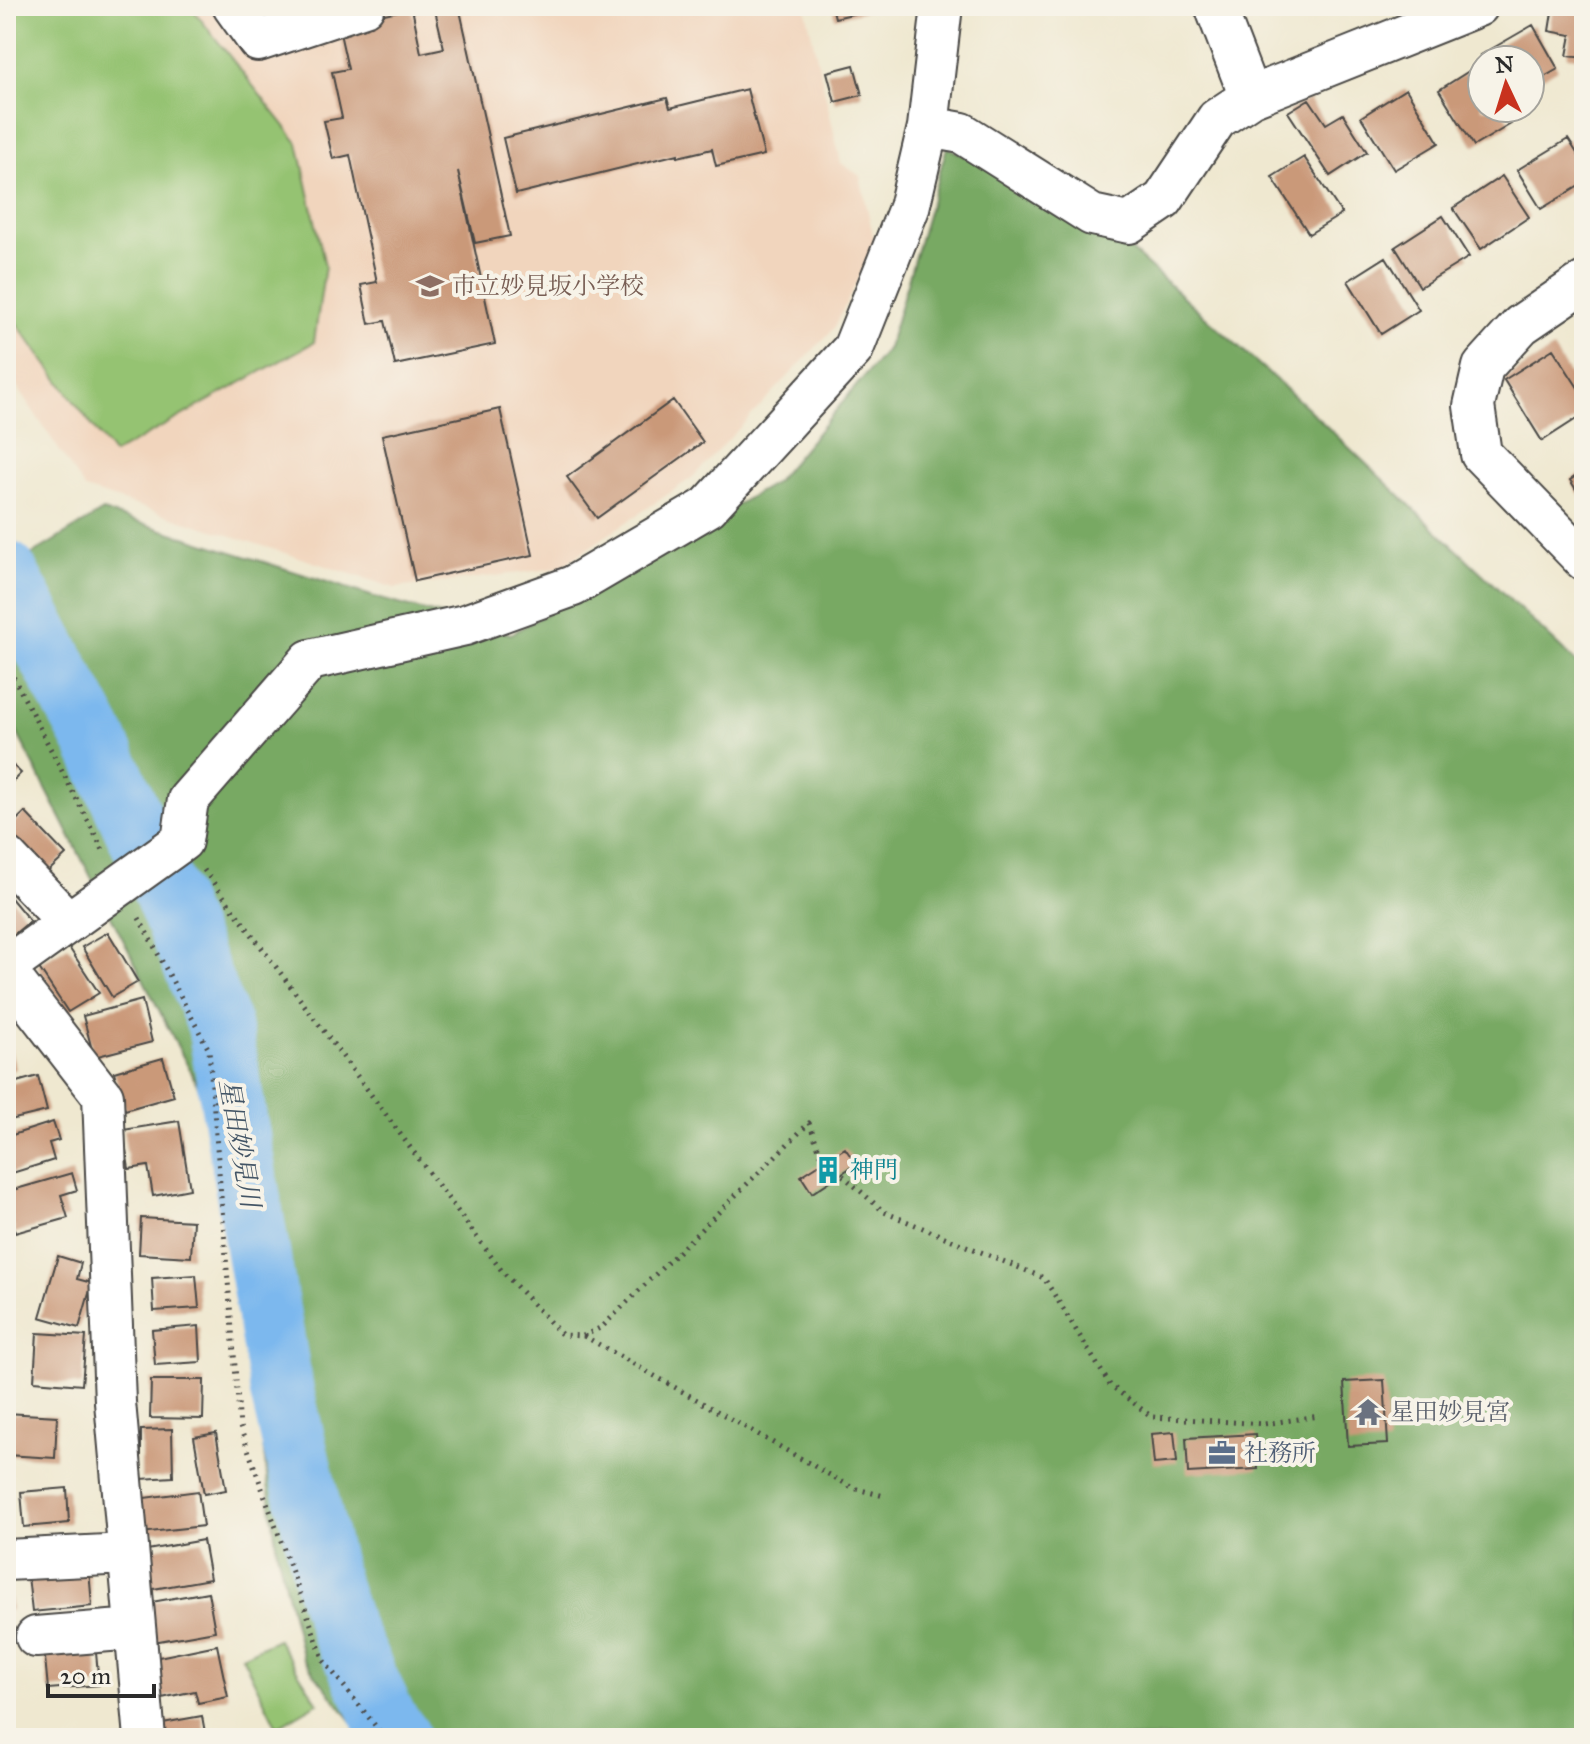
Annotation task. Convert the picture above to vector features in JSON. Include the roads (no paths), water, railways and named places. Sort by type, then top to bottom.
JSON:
[{"type":"street","points":[[233,6],[258,41],[364,6]]},
{"type":"street","points":[[145,1738],[115,1402],[103,1096],[6,969],[182,841],[188,800],[310,660],[465,625],[573,586],[708,507],[853,349],[909,208],[928,127],[942,6]]},
{"type":"street","points":[[1215,6],[1250,97]]},
{"type":"street","points":[[928,127],[962,133],[1092,215],[1129,223],[1163,200],[1217,119],[1250,97],[1478,6]]},
{"type":"street","points":[[1584,282],[1521,325],[1483,367],[1474,406],[1481,454],[1584,560]]},
{"type":"street","points":[[6,857],[68,922]]},
{"type":"street","points":[[6,1560],[127,1554]]},
{"type":"street","points":[[36,1637],[134,1629]]},
{"type":"waterway","name":"星田妙見川","points":[[6,573],[96,741],[164,889],[219,1025],[282,1392],[328,1588],[341,1627],[387,1723],[399,1738]]},
{"type":"place","name":"市立妙見坂小学校","points":[[430,286]]},
{"type":"place","name":"神門","points":[[828,1170]]},
{"type":"place","name":"星田妙見宮","points":[[1368,1412]]},
{"type":"place","name":"社務所","points":[[1222,1453]]}]
